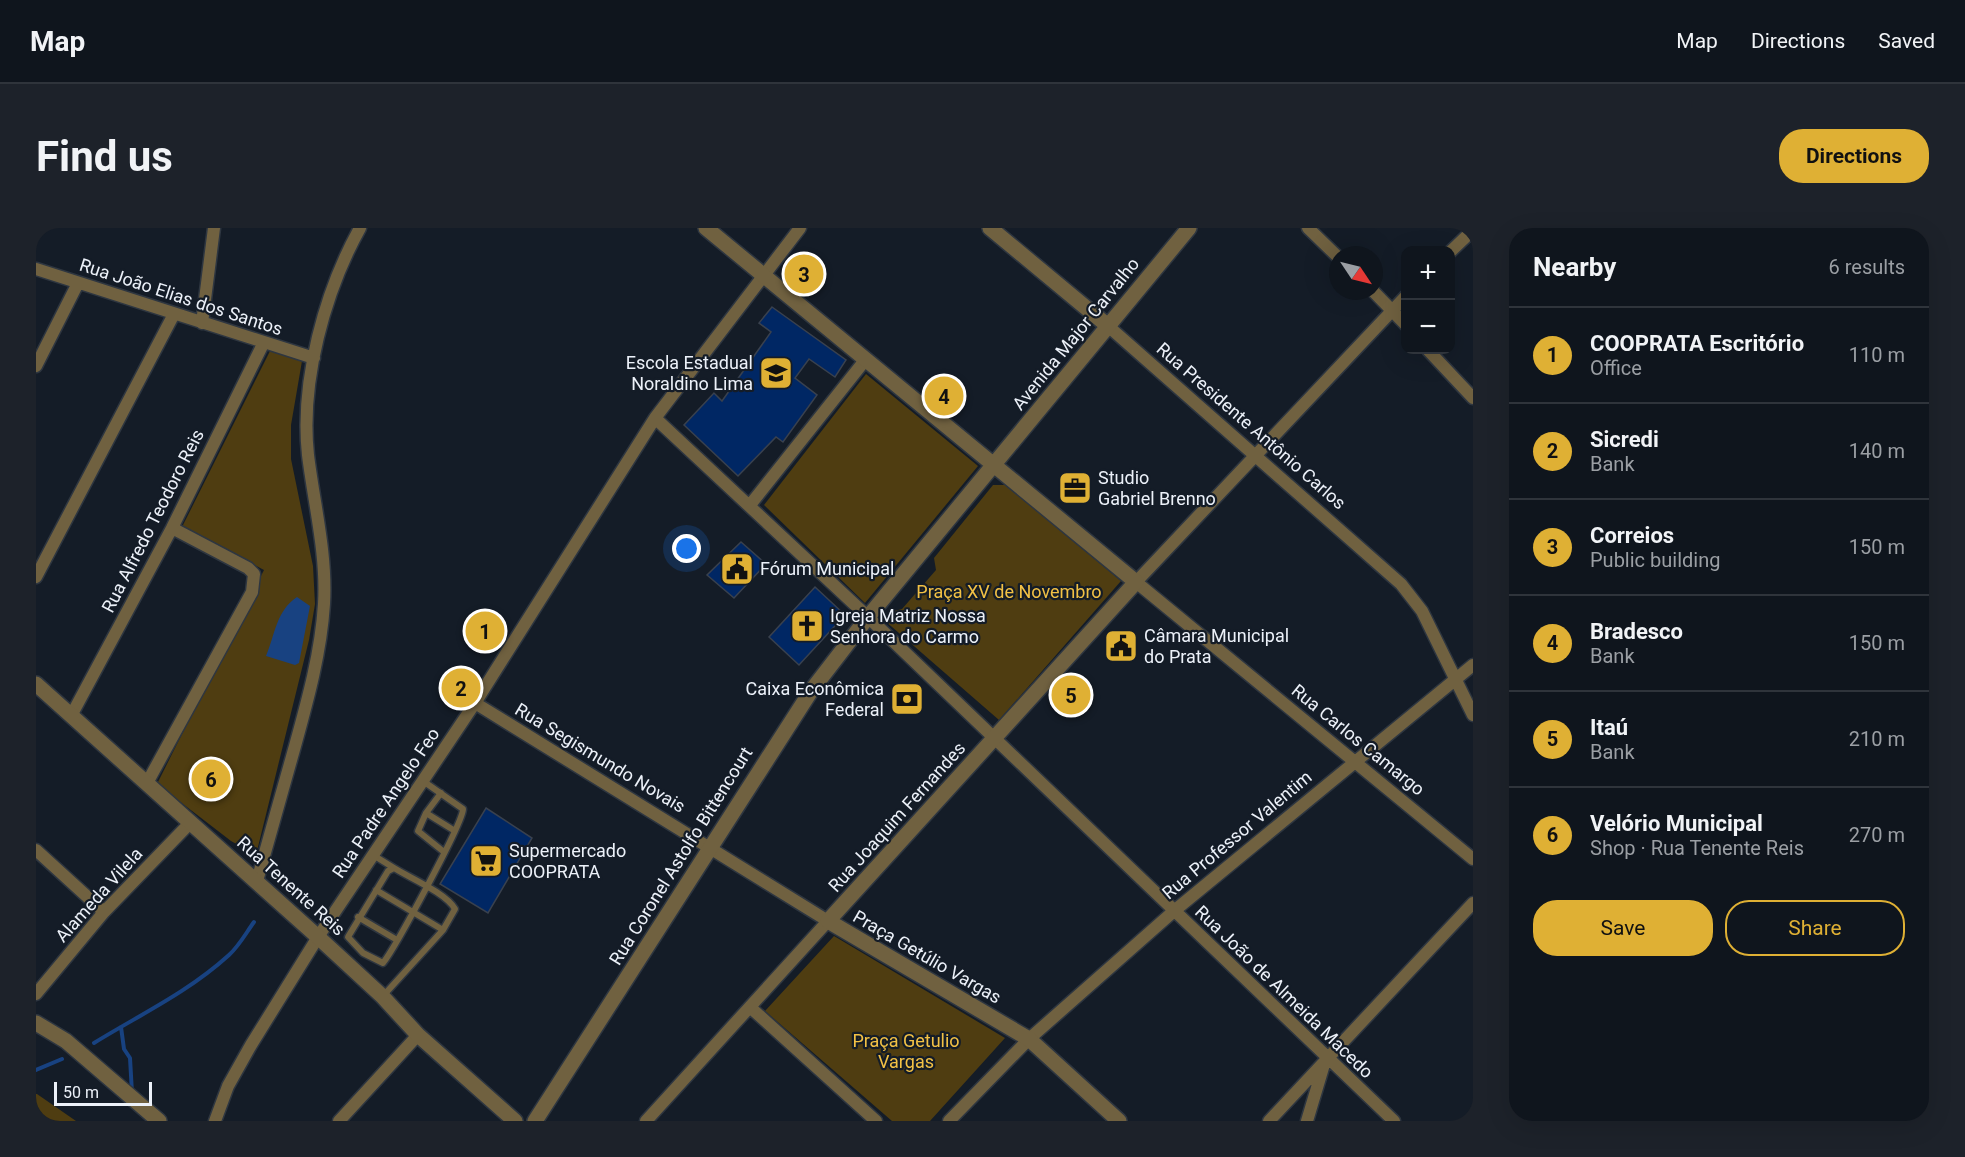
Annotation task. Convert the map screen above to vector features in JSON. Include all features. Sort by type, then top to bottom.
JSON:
[{"type":"street","points":[[202,322],[214,228]]},
{"type":"street","points":[[257,881],[321,646],[324,601],[322,543],[308,452],[308,408],[315,358],[328,298],[343,259],[360,228]]},
{"type":"street","points":[[706,228],[1136,582]]},
{"type":"street","points":[[800,228],[655,418],[868,617],[994,739],[1136,582],[1402,300]]},
{"type":"street","name":"Rua Presidente Antônio Carlos","points":[[990,228],[1108,326],[1412,596],[1473,715]]},
{"type":"street","name":"Avenida Major Carvalho","points":[[994,464],[1189,228]]},
{"type":"street","points":[[1308,228],[1329,248]]},
{"type":"street","points":[[1455,247],[1473,230]]},
{"type":"street","name":"Rua João Elias dos Santos","points":[[36,269],[315,358]]},
{"type":"street","points":[[36,366],[78,283]]},
{"type":"street","points":[[1382,300],[1401,319]]},
{"type":"street","points":[[36,577],[174,314]]},
{"type":"street","name":"Rua Alfredo Teodoro Reis","points":[[72,716],[172,528],[264,342]]},
{"type":"street","points":[[1432,354],[1473,398]]},
{"type":"street","points":[[750,506],[866,359]]},
{"type":"street","name":"Rua Padre Angelo Feo","points":[[215,1121],[228,1086],[318,937],[475,703],[655,418]]},
{"type":"street","points":[[868,617],[994,464]]},
{"type":"street","points":[[147,783],[252,592],[255,574],[248,568],[172,528]]},
{"type":"street","name":"Rua Carlos Camargo","points":[[1136,582],[1356,760],[1473,859]]},
{"type":"street","name":"Rua Coronel Astolfo Bittencourt","points":[[536,1121],[770,751],[868,617]]},
{"type":"street","name":"Rua Professor Valentim","points":[[1029,1039],[1174,911],[1473,665]]},
{"type":"street","name":"Rua Tenente Reis","points":[[36,684],[257,881],[382,996],[418,1035],[515,1121]]},
{"type":"street","name":"Rua Segismundo Novais","points":[[475,703],[828,921]]},
{"type":"street","name":"Rua João de Almeida Macedo","points":[[994,739],[1394,1121]]},
{"type":"street","name":"Rua Joaquim Fernandes","points":[[828,921],[994,739]]},
{"type":"street","name":"Alameda Vilela","points":[[36,994],[104,912],[191,822]]},
{"type":"street","points":[[36,850],[104,912]]},
{"type":"street","points":[[1269,1121],[1326,1057],[1473,903]]},
{"type":"street","name":"Praça Getúlio Vargas","points":[[646,1121],[828,921],[1029,1039],[1119,1121]]},
{"type":"street","points":[[751,1008],[876,1121]]},
{"type":"street","points":[[36,1023],[66,1041],[159,1121]]},
{"type":"street","points":[[339,1121],[418,1035]]},
{"type":"street","points":[[949,1121],[1029,1039]]},
{"type":"street","points":[[1308,1121],[1326,1057]]},
{"type":"lane","points":[[394,868],[388,871],[358,917],[348,938],[349,942],[380,964],[386,960],[397,940],[455,831],[463,809],[423,781]]},
{"type":"lane","points":[[441,793],[426,813],[418,831],[444,852]]},
{"type":"lane","points":[[426,813],[455,831]]},
{"type":"lane","points":[[373,855],[425,886],[454,907],[453,914],[443,930],[382,996]]},
{"type":"lane","points":[[376,890],[443,930]]},
{"type":"lane","points":[[358,917],[397,940]]},
{"type":"green space","points":[[270,351],[302,361],[291,425],[291,459],[313,566],[315,604],[309,640],[256,855],[231,841],[157,784],[264,570],[182,527]]},
{"type":"green space","name":"Praça XV de Novembro","points":[[866,374],[978,466],[865,603],[764,505]]},
{"type":"green space","name":"Praça XV de Novembro","points":[[993,485],[1006,485],[1121,581],[999,720],[884,620],[890,612],[902,609],[936,570],[934,558]]},
{"type":"green space","name":"Praça Getulio Vargas","points":[[834,936],[1005,1038],[930,1121],[892,1121],[765,1011]]},
{"type":"green space","points":[[37,1094],[76,1121],[36,1121]]},
{"type":"water","points":[[297,597],[310,606],[299,663],[295,665],[266,656],[280,616]]},
{"type":"building","points":[[772,307],[846,360],[835,377],[809,359],[795,378],[817,395],[783,442],[776,437],[738,476],[684,425],[714,393],[722,401],[771,332],[759,323]]},
{"type":"building","name":"Fórum Municipal","points":[[741,542],[766,564],[734,598],[707,575]]},
{"type":"building","name":"Igreja Matriz Nossa Senhora do Carmo","points":[[815,587],[845,615],[799,665],[769,637]]},
{"type":"building","name":"Supermercado COOPRATA","points":[[486,808],[532,838],[488,913],[440,884]]},
{"type":"waterway","points":[[94,1043],[180,992],[213,969],[233,951],[254,922]]},
{"type":"waterway","points":[[121,1027],[124,1049],[130,1058],[132,1093]]},
{"type":"waterway","points":[[36,1070],[62,1059]]},
{"type":"place","name":"Correios","points":[[804,274]]},
{"type":"place","name":"Escola Estadual Noraldino Lima","points":[[776,373]]},
{"type":"place","name":"Bradesco","points":[[944,396]]},
{"type":"place","name":"Studio Gabriel Brenno","points":[[1075,488]]},
{"type":"place","name":"Fórum Municipal","points":[[737,569]]},
{"type":"place","name":"Igreja Matriz Nossa Senhora do Carmo","points":[[807,626]]},
{"type":"place","name":"COOPRATA Escritório","points":[[485,631]]},
{"type":"place","name":"Câmara Municipal do Prata","points":[[1121,646]]},
{"type":"place","name":"Sicredi","points":[[461,688]]},
{"type":"place","name":"Itaú","points":[[1071,695]]},
{"type":"place","name":"Caixa Econômica Federal","points":[[907,699]]},
{"type":"place","name":"Velório Municipal","points":[[211,779]]},
{"type":"place","name":"Supermercado COOPRATA","points":[[486,861]]}]
